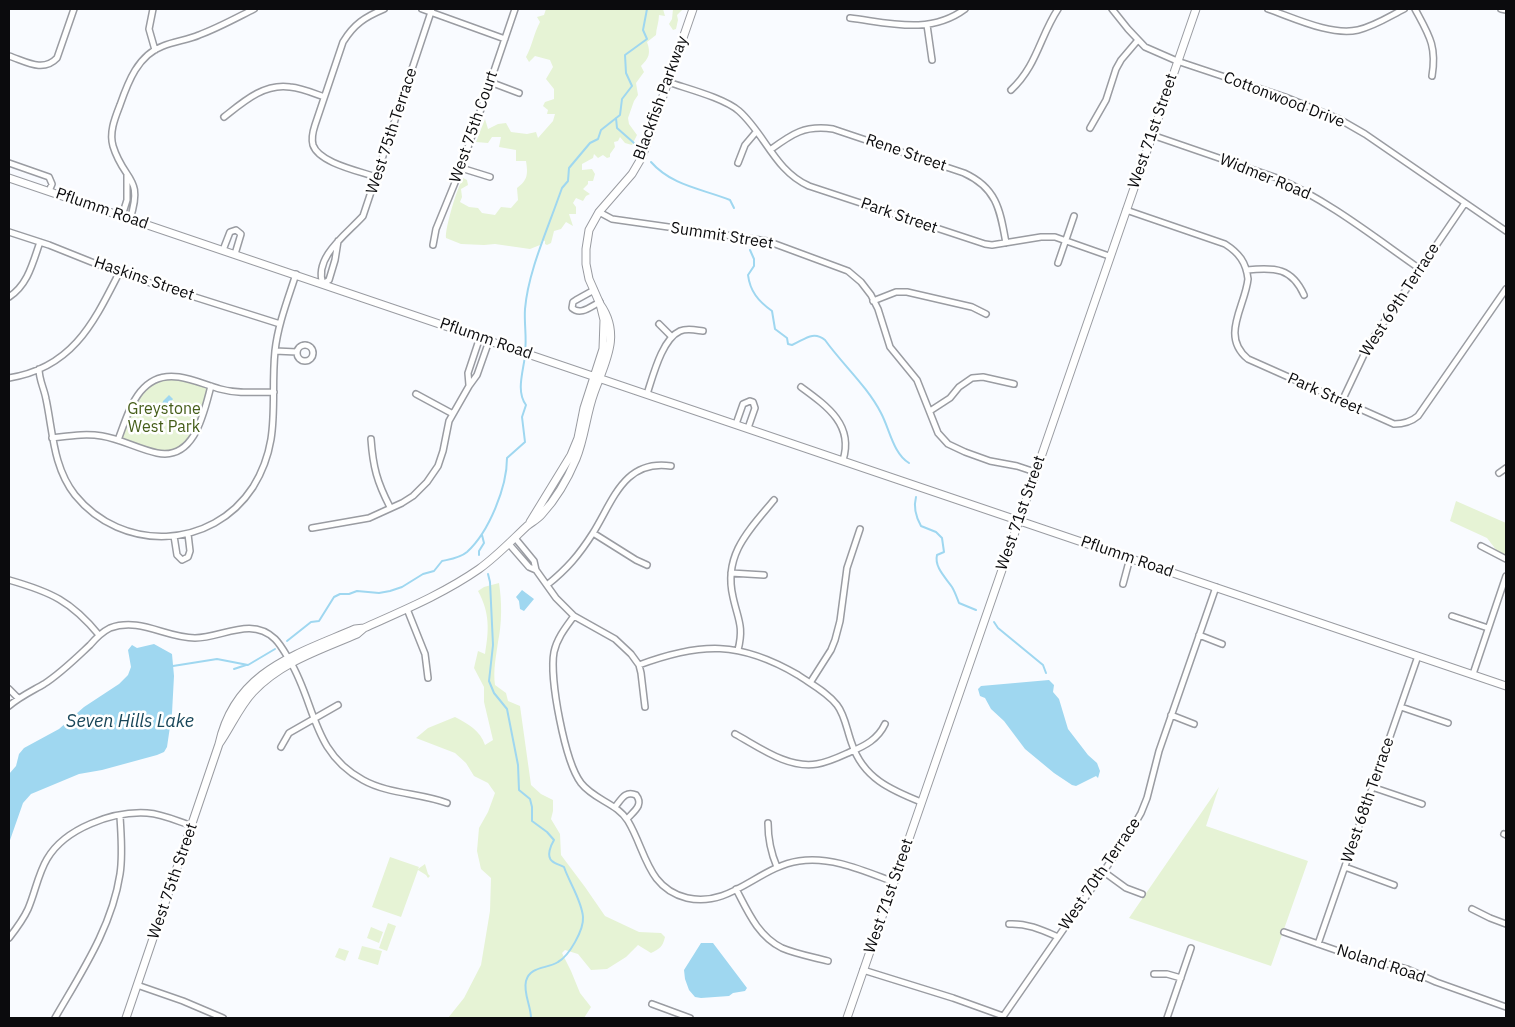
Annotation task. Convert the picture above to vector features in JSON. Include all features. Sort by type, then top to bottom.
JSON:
[{"type":"main road","name":"Blackfish Parkway","points":[[289,660],[355,629],[364,628],[407,609],[453,586],[480,568],[528,525],[571,455],[578,438],[584,408],[597,377],[603,349],[604,320],[600,303],[589,279],[586,264],[589,230],[599,212],[632,174],[642,157],[693,9]]},
{"type":"main road","name":"West 71st Street","points":[[847,1018],[1196,9]]},
{"type":"main road","name":"Pflumm Road","points":[[9,178],[1506,686]]},
{"type":"main road","name":"West 75th Street","points":[[126,1018],[192,826],[223,727],[241,696],[261,674],[289,660]]},
{"type":"street","points":[[9,56],[40,66],[51,63],[57,58],[74,9]]},
{"type":"street","points":[[153,9],[149,29],[156,50]]},
{"type":"street","points":[[130,219],[136,198],[136,189],[133,180],[119,162],[112,143],[113,124],[128,82],[148,54],[162,46],[197,36],[216,28],[254,9]]},
{"type":"street","points":[[376,177],[328,160],[314,146],[312,139],[314,125],[343,42],[362,20],[384,9]]},
{"type":"street","points":[[422,9],[432,10],[505,39]]},
{"type":"street","name":"West 75th Court","points":[[433,244],[436,229],[461,168],[515,9]]},
{"type":"street","points":[[850,18],[916,26],[936,24],[957,15],[965,9]]},
{"type":"street","points":[[1011,90],[1026,74],[1058,9]]},
{"type":"street","name":"Cottonwood Drive","points":[[1112,9],[1145,47],[1178,61],[1285,97],[1339,119],[1365,134],[1506,231]]},
{"type":"street","points":[[1268,9],[1323,28],[1342,32],[1360,30],[1371,26],[1394,11],[1404,9]]},
{"type":"street","points":[[1415,9],[1433,45],[1432,76]]},
{"type":"street","points":[[1501,9],[1506,10]]},
{"type":"street","name":"West 75th Terrace","points":[[322,284],[320,277],[327,256],[338,241],[363,216],[432,10]]},
{"type":"street","points":[[927,25],[932,60]]},
{"type":"street","points":[[1090,128],[1106,100],[1116,69],[1138,40]]},
{"type":"street","points":[[490,82],[519,93]]},
{"type":"street","name":"Park Street","points":[[668,82],[728,103],[743,115],[790,175],[809,186],[973,241],[992,244],[1041,237],[1055,238],[1110,256]]},
{"type":"street","points":[[224,117],[262,91],[276,86],[291,87],[324,97]]},
{"type":"street","name":"Rene Street","points":[[770,150],[797,132],[821,127],[833,129],[964,173],[982,183],[993,197],[1000,211],[1006,242]]},
{"type":"street","points":[[738,163],[745,145],[756,132]]},
{"type":"street","name":"Widmer Road","points":[[1152,135],[1277,178],[1296,187],[1332,208],[1420,269]]},
{"type":"street","points":[[9,164],[49,177],[52,184],[50,191]]},
{"type":"street","points":[[461,168],[490,177]]},
{"type":"street","points":[[122,216],[127,200],[127,174]]},
{"type":"street","name":"West 69th Terrace","points":[[1342,401],[1369,344],[1465,203]]},
{"type":"street","points":[[1126,210],[1225,244],[1239,255],[1247,270],[1264,268],[1284,272],[1295,279],[1304,295]]},
{"type":"street","name":"Summit Street","points":[[599,212],[612,219],[767,241],[848,271],[861,282],[873,300],[890,348],[917,380],[938,433],[948,444],[990,461],[1017,466],[1035,472]]},
{"type":"street","points":[[1058,263],[1074,216]]},
{"type":"street","points":[[223,250],[230,232],[236,230],[241,234],[235,254]]},
{"type":"street","name":"Haskins Street","points":[[9,232],[119,273],[280,324]]},
{"type":"street","points":[[322,284],[329,280],[338,241]]},
{"type":"street","points":[[9,297],[30,273],[40,242]]},
{"type":"street","name":"Park Street","points":[[1247,270],[1247,288],[1234,333],[1235,344],[1243,355],[1248,359],[1389,422],[1402,424],[1418,416],[1506,290]]},
{"type":"street","points":[[9,378],[40,369],[79,341],[91,326],[119,273]]},
{"type":"street","points":[[40,369],[39,377],[46,397],[56,460],[74,493],[96,515],[113,526],[132,533],[155,537],[188,534],[208,526],[229,513],[242,501],[253,486],[263,466],[270,444],[275,415],[275,351],[280,324],[296,274]]},
{"type":"street","points":[[594,290],[573,302],[572,308],[577,312],[581,312],[600,303]]},
{"type":"street","points":[[873,300],[896,292],[908,292],[972,307],[986,314]]},
{"type":"street","points":[[659,324],[672,337]]},
{"type":"street","points":[[647,394],[664,348],[672,337],[679,331],[690,328],[703,331]]},
{"type":"street","points":[[469,386],[468,373],[480,337]]},
{"type":"street","points":[[312,528],[369,518],[413,496],[438,466],[449,421],[477,375],[489,340]]},
{"type":"street","points":[[275,351],[297,352]]},
{"type":"street","points":[[118,440],[132,402],[140,391],[147,384],[164,377],[173,376],[240,392],[274,392]]},
{"type":"street","points":[[930,411],[950,398],[959,387],[972,378],[983,377],[1014,384]]},
{"type":"street","points":[[52,438],[93,434],[118,440],[159,454],[170,453],[183,448],[196,433],[211,386]]},
{"type":"street","points":[[801,387],[821,401],[838,418],[847,439],[843,460]]},
{"type":"street","points":[[416,394],[453,414]]},
{"type":"street","points":[[736,424],[743,404],[750,401],[754,402],[755,408],[748,428]]},
{"type":"street","points":[[371,439],[373,462],[378,482],[390,507]]},
{"type":"street","points":[[547,585],[566,569],[593,533],[627,479],[648,466],[660,464],[671,466]]},
{"type":"street","points":[[1499,473],[1506,468]]},
{"type":"street","points":[[738,650],[741,638],[741,623],[732,595],[731,573],[733,558],[741,542],[774,500]]},
{"type":"street","points":[[810,683],[831,650],[835,640],[840,621],[847,568],[860,529]]},
{"type":"street","points":[[593,533],[647,565]]},
{"type":"street","points":[[174,536],[177,555],[182,560],[188,557],[190,551],[188,534]]},
{"type":"street","points":[[515,538],[534,561],[536,570],[556,598],[574,616],[619,643],[631,654],[639,665],[645,707]]},
{"type":"street","points":[[509,544],[530,567],[536,570]]},
{"type":"street","points":[[1480,546],[1506,559]]},
{"type":"street","points":[[1123,584],[1130,558]]},
{"type":"street","points":[[731,573],[764,575]]},
{"type":"street","points":[[1472,674],[1506,576]]},
{"type":"street","points":[[9,580],[37,588],[65,602],[80,614],[99,635]]},
{"type":"street","name":"West 70th Terrace","points":[[1002,1017],[1104,872],[1141,813],[1171,715],[1216,588]]},
{"type":"street","points":[[407,609],[425,654],[428,678]]},
{"type":"street","points":[[574,616],[559,637],[553,661],[557,706],[573,771],[589,792],[615,808],[627,819],[652,873],[667,888],[685,897],[706,900],[722,897],[777,867],[800,861],[831,861],[894,882]]},
{"type":"street","points":[[1452,616],[1488,628]]},
{"type":"street","points":[[9,706],[18,698],[58,674],[99,635],[109,629],[123,625],[136,625],[185,638],[205,637],[252,628],[267,633],[275,639],[297,672],[318,730],[327,747],[352,774],[376,786],[447,803]]},
{"type":"street","points":[[1199,635],[1222,644]]},
{"type":"street","points":[[639,665],[684,651],[710,648],[738,650],[773,662],[810,683],[831,698],[840,709],[854,751],[859,760],[879,783],[921,802]]},
{"type":"street","name":"West 68th Terrace","points":[[1318,944],[1418,656]]},
{"type":"street","points":[[9,690],[18,698]]},
{"type":"street","points":[[282,747],[289,733],[338,705]]},
{"type":"street","points":[[1401,707],[1448,723]]},
{"type":"street","points":[[1171,715],[1194,724]]},
{"type":"street","points":[[735,734],[769,753],[798,764],[815,765],[854,751],[873,740],[882,732],[885,724]]},
{"type":"street","points":[[1372,787],[1422,804]]},
{"type":"street","points":[[615,808],[625,794],[636,795],[640,800],[639,806],[627,819]]},
{"type":"street","points":[[9,938],[28,909],[42,870],[55,848],[64,838],[82,827],[135,813],[158,815],[192,826]]},
{"type":"street","points":[[55,1018],[90,958],[113,902],[121,865],[120,816]]},
{"type":"street","points":[[768,823],[768,836],[777,867]]},
{"type":"street","points":[[1345,867],[1394,885]]},
{"type":"street","points":[[1104,872],[1126,888],[1142,894]]},
{"type":"street","points":[[736,889],[761,932],[771,941],[784,948],[828,961]]},
{"type":"street","points":[[1472,909],[1506,924]]},
{"type":"street","points":[[1009,924],[1017,923],[1034,927],[1058,936]]},
{"type":"street","name":"Noland Road","points":[[1284,932],[1367,961],[1407,969],[1436,982],[1506,1007]]},
{"type":"street","points":[[1167,1018],[1191,948]]},
{"type":"street","points":[[863,970],[952,998],[1002,1017]]},
{"type":"street","points":[[1154,974],[1167,974],[1181,978]]},
{"type":"street","points":[[137,985],[183,1001],[223,1018]]},
{"type":"street","points":[[652,1004],[690,1018]]},
{"type":"green space","points":[[546,9],[663,9],[665,16],[659,15],[656,35],[647,42],[649,55],[641,66],[644,72],[636,83],[638,95],[628,118],[629,124],[637,135],[632,145],[625,143],[620,137],[618,141],[614,142],[615,147],[610,157],[607,158],[603,155],[598,158],[594,154],[593,158],[582,164],[582,170],[592,169],[595,174],[593,181],[588,181],[588,184],[583,189],[590,194],[583,201],[576,198],[573,203],[576,207],[576,214],[569,214],[573,226],[566,222],[561,229],[554,231],[551,243],[547,245],[542,240],[540,245],[530,249],[495,244],[461,244],[446,238],[446,233],[452,208],[463,178],[467,180],[468,185],[461,189],[462,197],[460,202],[469,207],[478,208],[482,213],[495,215],[501,207],[511,208],[518,200],[517,188],[526,176],[526,161],[516,161],[516,150],[499,147],[501,137],[492,137],[488,143],[476,142],[485,119],[488,129],[498,124],[506,123],[511,132],[527,134],[536,132],[538,138],[553,121],[555,114],[547,114],[548,110],[543,106],[545,102],[554,99],[554,89],[546,79],[553,67],[550,60],[535,56],[529,62],[526,57],[540,22],[537,17],[544,15]]},
{"type":"green space","points":[[673,9],[683,9],[677,15],[676,29],[673,30],[669,24],[672,19]]},
{"type":"green space","name":"Greystone West Park","points":[[173,376],[211,386],[201,417],[190,439],[173,452],[163,453],[147,450],[118,440],[132,402],[147,385]]},
{"type":"green space","points":[[1456,501],[1506,523],[1506,556],[1497,551],[1487,538],[1450,521]]},
{"type":"green space","points":[[499,583],[501,620],[494,674],[495,685],[506,693],[508,701],[520,706],[531,785],[541,794],[553,800],[551,819],[560,834],[561,855],[605,916],[639,932],[661,933],[665,937],[662,945],[654,952],[651,953],[638,945],[626,957],[607,969],[591,970],[578,954],[565,950],[562,953],[580,993],[591,1007],[584,1018],[448,1018],[464,998],[481,965],[490,911],[491,878],[481,869],[477,851],[479,828],[488,812],[495,793],[488,783],[474,776],[466,763],[455,753],[416,738],[428,728],[455,717],[477,731],[485,745],[493,740],[484,702],[484,687],[474,668],[478,651],[485,654],[488,629],[487,614],[478,591],[484,587]]},
{"type":"green space","points":[[1219,787],[1206,826],[1308,861],[1271,966],[1129,918]]},
{"type":"green space","points":[[390,857],[419,867],[418,869],[425,864],[430,876],[428,878],[418,870],[401,917],[372,907]]},
{"type":"green space","points":[[388,923],[396,926],[387,951],[379,948]]},
{"type":"green space","points":[[371,927],[383,932],[379,943],[367,938]]},
{"type":"green space","points":[[362,946],[382,951],[378,965],[358,959]]},
{"type":"green space","points":[[339,948],[349,951],[345,961],[335,957]]},
{"type":"water","points":[[169,395],[173,399],[170,403],[169,413],[161,410],[163,401]]},
{"type":"water","points":[[522,590],[534,599],[524,611],[520,609],[519,601],[516,597]]},
{"type":"water","name":"Seven Hills Lake","points":[[154,644],[172,654],[174,676],[172,713],[167,747],[164,752],[102,770],[79,774],[31,794],[23,803],[9,843],[9,774],[16,766],[19,754],[24,748],[59,729],[84,707],[119,684],[128,675],[131,667],[128,650],[132,645],[137,648]]},
{"type":"water","points":[[1049,680],[1054,685],[1053,692],[1059,699],[1068,729],[1088,755],[1097,763],[1100,771],[1098,778],[1096,776],[1076,786],[1054,773],[1025,749],[1004,721],[991,709],[985,698],[980,696],[978,689],[981,686]]},
{"type":"water","points":[[701,943],[713,943],[747,988],[745,991],[733,993],[729,996],[695,997],[689,990],[684,970]]},
{"type":"waterway","points":[[525,352],[527,295],[543,239],[562,188],[568,181],[569,168],[590,143],[598,139],[601,130],[620,115],[622,99],[632,86],[626,73],[625,55],[647,39],[643,30],[647,9]]},
{"type":"waterway","points":[[616,118],[617,128],[634,143]]},
{"type":"waterway","points":[[651,162],[668,177],[678,182],[730,200],[734,208]]},
{"type":"waterway","points":[[750,250],[754,259],[754,266],[748,275],[751,286],[759,299],[772,311],[775,329],[787,338],[788,344],[792,345],[812,336],[821,337],[825,340],[875,403],[895,447],[909,463]]},
{"type":"waterway","points":[[287,641],[311,622],[319,621],[334,597],[357,591],[379,593],[402,587],[423,574],[434,571],[442,561],[464,554],[475,543],[483,533],[500,495],[504,482],[507,458],[525,442],[522,417],[526,405],[521,394],[525,356]]},
{"type":"waterway","points":[[916,497],[916,512],[921,526],[936,532],[942,538],[944,552],[937,555],[939,568],[952,587],[959,603],[976,610]]},
{"type":"waterway","points":[[479,555],[479,551],[484,543],[482,535]]},
{"type":"waterway","points":[[488,574],[493,645],[489,681],[494,693],[507,709],[518,765],[519,790],[530,799],[532,821],[554,840],[550,850],[550,859],[564,867],[578,898],[583,917],[581,929],[567,954],[558,962],[535,970],[528,976],[525,986],[531,1018]]},
{"type":"waterway","points":[[994,622],[998,628],[1043,665],[1046,673]]},
{"type":"waterway","points":[[173,666],[217,659],[248,665],[275,649]]},
{"type":"waterway","points":[[234,669],[246,665]]}]
